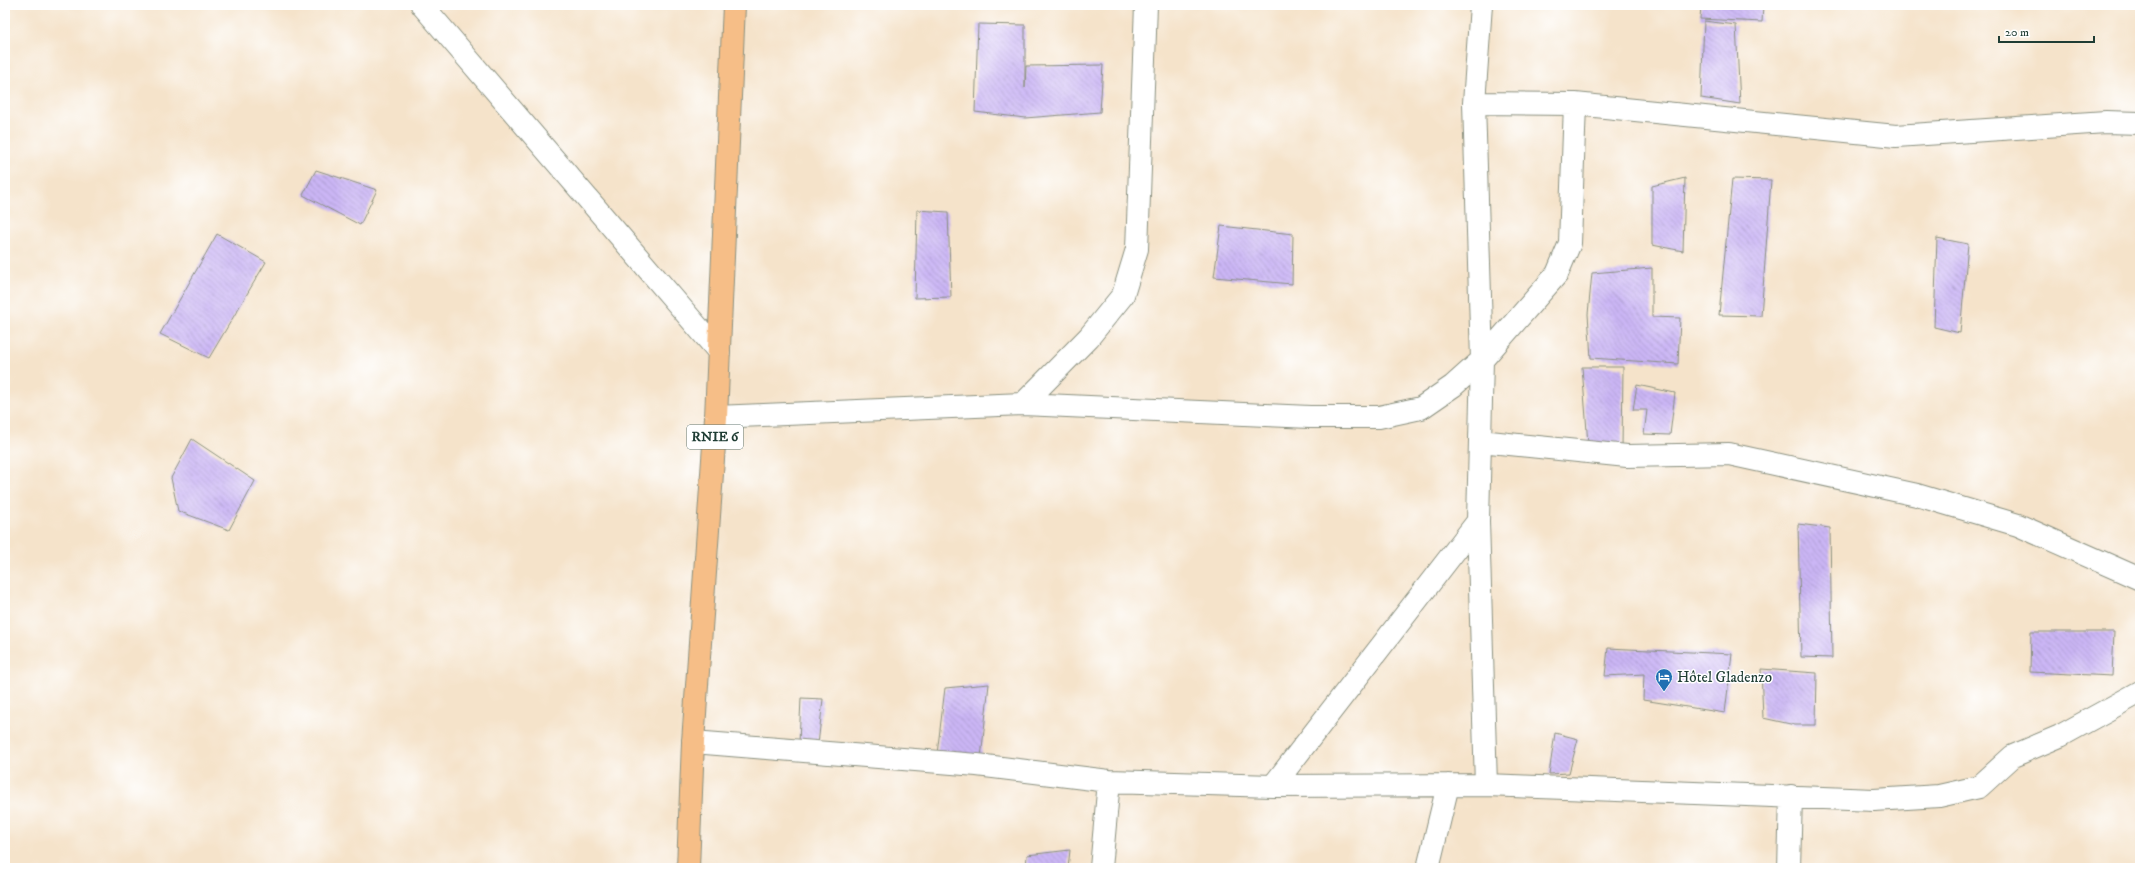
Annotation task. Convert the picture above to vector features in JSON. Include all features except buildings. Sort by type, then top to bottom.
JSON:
[{"type":"main road","name":"RNIE 6","points":[[688,868],[693,742],[716,416],[734,5]]},
{"type":"street","points":[[422,5],[719,352]]},
{"type":"street","points":[[1023,404],[1088,337],[1123,295],[1137,249],[1146,5]]},
{"type":"street","points":[[1481,5],[1474,103],[1482,360],[1478,521],[1486,785]]},
{"type":"street","points":[[1474,103],[1575,104],[1896,136],[2106,122],[2140,123]]},
{"type":"street","points":[[716,416],[1023,404],[1310,417],[1379,417],[1421,408],[1453,386],[1482,360],[1557,274],[1570,243],[1575,104]]},
{"type":"street","points":[[1480,441],[1627,456],[1729,454],[1917,495],[2018,525],[2140,579]]},
{"type":"street","points":[[1273,786],[1478,521]]},
{"type":"street","points":[[693,742],[977,765],[1109,781],[1273,786],[1486,785],[1874,800],[1939,796],[1979,787],[2013,756],[2060,736],[2140,692]]},
{"type":"street","points":[[1101,868],[1109,781]]},
{"type":"street","points":[[1428,868],[1448,785]]},
{"type":"street","points":[[1789,868],[1791,796]]},
{"type":"place","name":"Hôtel Gladenzo","points":[[1664,692]]}]
